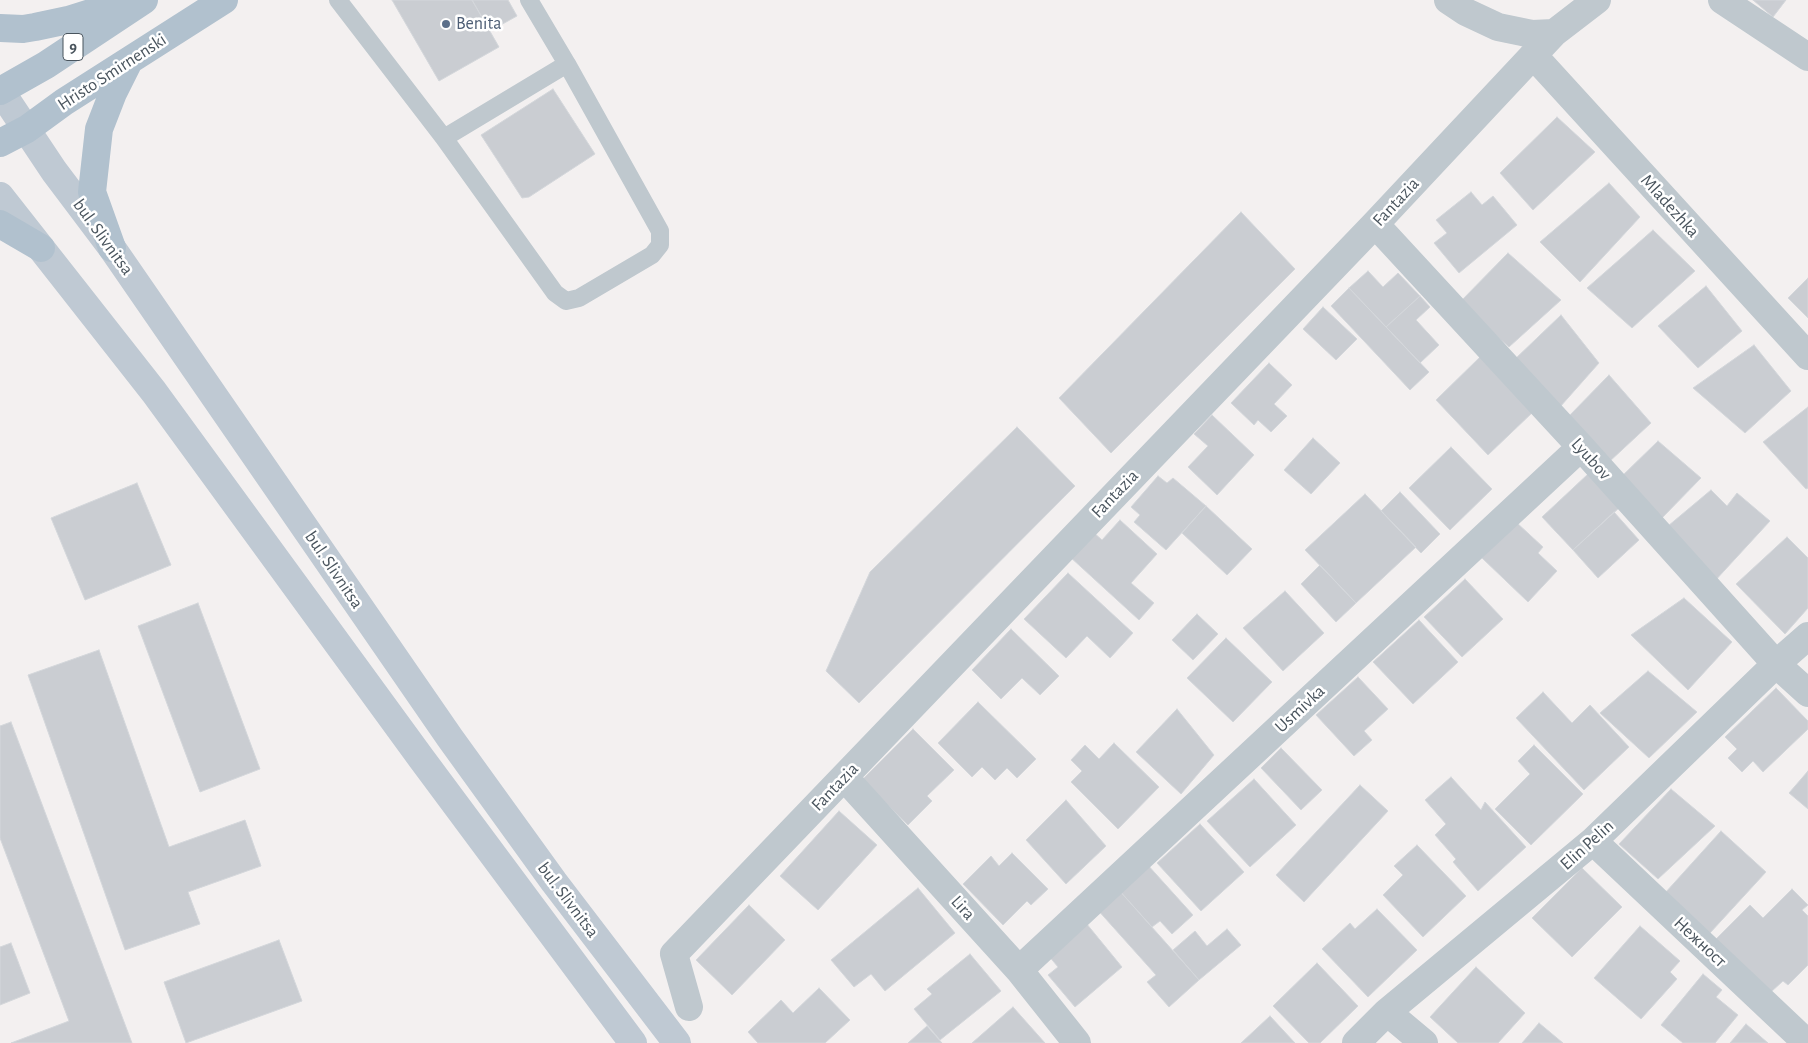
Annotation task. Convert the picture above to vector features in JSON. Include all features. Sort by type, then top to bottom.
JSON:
[{"type":"main road","points":[[0,28],[24,29],[68,20],[132,0]]},
{"type":"main road","name":"9","points":[[0,90],[46,65],[144,0]]},
{"type":"main road","name":"Hristo Smirnenski","points":[[0,143],[27,129],[128,61],[224,0]]},
{"type":"main road","points":[[112,248],[92,192],[99,129],[128,61]]},
{"type":"main road","name":"bul. Slivnitsa","points":[[0,90],[54,170],[112,248],[450,738],[554,882],[677,1043]]},
{"type":"main road","name":"bul. Slivnitsa","points":[[0,196],[154,392],[421,758],[633,1043]]},
{"type":"main road","points":[[0,224],[42,248]]},
{"type":"street","points":[[1448,0],[1466,12],[1498,27],[1532,34],[1554,33],[1597,0]]},
{"type":"street","points":[[1722,0],[1808,57]]},
{"type":"street","name":"Fantazia","points":[[689,1007],[674,954],[1376,224],[1554,33]]},
{"type":"street","name":"Mladezhka","points":[[1533,55],[1808,356]]},
{"type":"street","name":"Lyubov","points":[[1376,224],[1776,664],[1808,692]]},
{"type":"street","name":"Usmivka","points":[[1019,970],[1581,448]]},
{"type":"street","name":"Elin Pelin","points":[[1356,1043],[1387,1012],[1593,842],[1776,664],[1808,636]]},
{"type":"street","name":"Lira","points":[[844,777],[1019,970],[1077,1043]]},
{"type":"street","name":"Нежност","points":[[1593,842],[1807,1043]]},
{"type":"street","points":[[1387,1012],[1424,1043]]},
{"type":"lane","points":[[338,0],[444,138],[555,293],[566,301],[579,298],[652,255],[660,245],[660,231],[529,0]]},
{"type":"lane","points":[[444,138],[567,64]]},
{"type":"building","name":"Benita","points":[[392,0],[472,0],[499,47],[439,81]]},
{"type":"building","points":[[472,0],[508,0],[517,16],[490,31]]},
{"type":"building","points":[[1753,0],[1786,0],[1773,17]]},
{"type":"building","points":[[553,89],[595,154],[529,197],[522,198],[481,135]]},
{"type":"building","points":[[1557,117],[1595,152],[1533,210],[1500,173]]},
{"type":"building","points":[[1609,183],[1640,217],[1580,282],[1540,242]]},
{"type":"building","points":[[1471,192],[1482,205],[1493,196],[1517,225],[1459,273],[1434,243],[1447,233],[1436,220]]},
{"type":"building","points":[[1241,212],[1295,269],[1111,453],[1059,398]]},
{"type":"building","points":[[1653,230],[1695,271],[1632,328],[1587,288]]},
{"type":"building","points":[[1508,253],[1561,300],[1509,347],[1459,303]]},
{"type":"building","points":[[1368,271],[1383,287],[1398,273],[1420,296],[1386,327],[1349,288]]},
{"type":"building","points":[[1808,278],[1808,318],[1788,298]]},
{"type":"building","points":[[1706,286],[1742,331],[1698,368],[1658,326]]},
{"type":"building","points":[[1349,288],[1429,372],[1410,390],[1331,306]]},
{"type":"building","points":[[1420,296],[1430,307],[1416,320],[1439,345],[1420,363],[1386,327]]},
{"type":"building","points":[[1323,307],[1357,339],[1336,360],[1303,329]]},
{"type":"building","points":[[1561,315],[1599,363],[1560,407],[1514,360]]},
{"type":"building","points":[[1754,345],[1791,391],[1745,433],[1693,388]]},
{"type":"building","points":[[1480,357],[1533,412],[1488,455],[1436,400]]},
{"type":"building","points":[[1269,363],[1292,385],[1274,404],[1287,416],[1271,432],[1258,420],[1254,425],[1231,403]]},
{"type":"building","points":[[1609,375],[1651,423],[1609,462],[1568,417]]},
{"type":"building","points":[[1808,407],[1808,488],[1806,489],[1763,442]]},
{"type":"building","points":[[1212,415],[1254,455],[1217,495],[1188,467],[1208,446],[1194,434]]},
{"type":"building","points":[[1017,427],[1075,486],[859,703],[826,671],[870,572]]},
{"type":"building","points":[[1313,438],[1340,463],[1311,494],[1284,470]]},
{"type":"building","points":[[1658,441],[1701,478],[1661,519],[1621,477]]},
{"type":"building","points":[[1451,447],[1492,489],[1450,530],[1409,488]]},
{"type":"building","points":[[1588,474],[1619,508],[1573,550],[1542,517]]},
{"type":"building","points":[[1158,476],[1167,483],[1173,478],[1206,506],[1166,550],[1134,522],[1140,515],[1131,507]]},
{"type":"building","points":[[137,483],[171,565],[85,600],[51,518]]},
{"type":"building","points":[[1711,490],[1727,506],[1737,493],[1770,521],[1713,583],[1668,526]]},
{"type":"building","points":[[1400,492],[1440,534],[1421,553],[1381,511]]},
{"type":"building","points":[[1365,494],[1416,547],[1356,603],[1305,550]]},
{"type":"building","points":[[1206,506],[1252,549],[1227,575],[1182,533]]},
{"type":"building","points":[[1614,512],[1639,540],[1598,578],[1573,550]]},
{"type":"building","points":[[1120,520],[1157,554],[1131,583],[1154,603],[1139,620],[1069,556],[1092,531],[1102,540]]},
{"type":"building","points":[[1516,522],[1543,547],[1538,553],[1557,571],[1528,602],[1482,558]]},
{"type":"building","points":[[1787,537],[1808,558],[1808,608],[1785,634],[1736,584]]},
{"type":"building","points":[[1320,565],[1356,603],[1336,622],[1301,584]]},
{"type":"building","points":[[1068,573],[1133,633],[1110,658],[1087,636],[1066,658],[1024,619]]},
{"type":"building","points":[[1465,579],[1503,619],[1462,657],[1424,617]]},
{"type":"building","points":[[1285,591],[1324,633],[1283,671],[1243,628]]},
{"type":"building","points":[[1684,598],[1732,642],[1688,690],[1631,635]]},
{"type":"building","points":[[198,603],[260,769],[200,792],[138,626]]},
{"type":"building","points":[[1197,614],[1218,634],[1193,660],[1172,640]]},
{"type":"building","points":[[1419,620],[1458,662],[1413,704],[1373,662]]},
{"type":"building","points":[[1011,629],[1059,676],[1040,695],[1022,678],[1001,699],[972,670]]},
{"type":"building","points":[[1226,638],[1272,682],[1233,722],[1187,678]]},
{"type":"building","points":[[99,650],[169,847],[245,820],[261,866],[188,892],[200,924],[125,950],[28,675]]},
{"type":"building","points":[[1648,671],[1697,712],[1649,758],[1600,713]]},
{"type":"building","points":[[1358,677],[1388,709],[1364,731],[1372,740],[1354,756],[1316,715]]},
{"type":"building","points":[[1776,688],[1808,721],[1808,729],[1763,772],[1753,761],[1742,772],[1728,758],[1737,749],[1725,737]]},
{"type":"building","points":[[1543,692],[1572,723],[1590,705],[1629,747],[1584,790],[1516,718]]},
{"type":"building","points":[[978,702],[1036,759],[1017,778],[1007,768],[995,780],[982,767],[972,777],[938,743]]},
{"type":"building","points":[[1177,709],[1214,755],[1181,794],[1136,752]]},
{"type":"building","points":[[11,722],[132,1043],[11,1043],[69,1021],[0,838],[0,726]]},
{"type":"building","points":[[913,729],[954,770],[927,796],[932,801],[908,825],[862,780]]},
{"type":"building","points":[[1114,743],[1159,787],[1118,829],[1071,782],[1082,771],[1071,760],[1085,745],[1099,759]]},
{"type":"building","points":[[1534,745],[1583,794],[1531,845],[1495,809],[1530,774],[1518,761]]},
{"type":"building","points":[[1281,748],[1322,790],[1301,810],[1261,768]]},
{"type":"building","points":[[1808,771],[1808,809],[1789,793]]},
{"type":"building","points":[[1451,777],[1481,810],[1485,802],[1526,847],[1478,891],[1453,862],[1456,859],[1435,835],[1446,824],[1425,800]]},
{"type":"building","points":[[1254,779],[1296,825],[1250,867],[1207,821]]},
{"type":"building","points":[[1360,785],[1388,811],[1304,902],[1276,875]]},
{"type":"building","points":[[1671,789],[1715,826],[1658,879],[1619,844]]},
{"type":"building","points":[[1066,800],[1106,846],[1066,884],[1026,840]]},
{"type":"building","points":[[839,811],[877,845],[818,910],[780,876]]},
{"type":"building","points":[[1200,824],[1244,872],[1201,911],[1157,863]]},
{"type":"building","points":[[1721,831],[1766,872],[1710,933],[1665,893]]},
{"type":"building","points":[[1417,845],[1466,896],[1423,937],[1383,895],[1403,875],[1394,866]]},
{"type":"building","points":[[1012,853],[1048,889],[1031,905],[1027,901],[1003,925],[963,884],[991,856],[999,866]]},
{"type":"building","points":[[1146,863],[1193,915],[1172,934],[1160,921],[1152,927],[1118,889]]},
{"type":"building","points":[[1582,868],[1622,907],[1572,957],[1532,918]]},
{"type":"building","points":[[918,888],[955,933],[885,991],[871,974],[854,987],[831,960]]},
{"type":"building","points":[[1118,889],[1199,980],[1169,1007],[1147,982],[1156,975],[1096,908]]},
{"type":"building","points":[[1792,889],[1808,905],[1802,910],[1808,916],[1808,965],[1788,985],[1783,981],[1771,992],[1716,939],[1750,905],[1763,918]]},
{"type":"building","points":[[749,905],[785,940],[732,995],[696,960]]},
{"type":"building","points":[[1377,909],[1417,950],[1368,997],[1322,949],[1350,923],[1355,929]]},
{"type":"building","points":[[1086,923],[1122,967],[1075,1007],[1048,975],[1058,967],[1048,955]]},
{"type":"building","points":[[1640,926],[1680,961],[1670,972],[1677,979],[1641,1019],[1594,978]]},
{"type":"building","points":[[1227,929],[1241,945],[1199,980],[1173,950],[1195,931],[1207,946]]},
{"type":"building","points":[[279,940],[302,1001],[186,1043],[164,982]]},
{"type":"building","points":[[11,943],[30,993],[0,1005],[0,947]]},
{"type":"building","points":[[970,954],[1001,991],[940,1040],[914,1009],[932,994],[927,989]]},
{"type":"building","points":[[1317,963],[1358,1006],[1320,1043],[1309,1043],[1273,1006]]},
{"type":"building","points":[[1476,967],[1525,1013],[1498,1043],[1458,1043],[1430,1017]]},
{"type":"building","points":[[1703,974],[1722,990],[1716,997],[1738,1015],[1715,1043],[1683,1043],[1661,1025]]},
{"type":"building","points":[[819,988],[850,1020],[825,1043],[758,1043],[748,1032],[781,1000],[793,1013]]},
{"type":"building","points":[[1013,1007],[1045,1043],[972,1043]]},
{"type":"building","points":[[1270,1016],[1295,1043],[1241,1043]]},
{"type":"building","points":[[1539,1023],[1563,1043],[1522,1043]]},
{"type":"building","points":[[1746,1024],[1768,1043],[1730,1043]]},
{"type":"building","points":[[927,1026],[942,1043],[908,1043]]},
{"type":"place","name":"Benita","points":[[446,24]]}]
